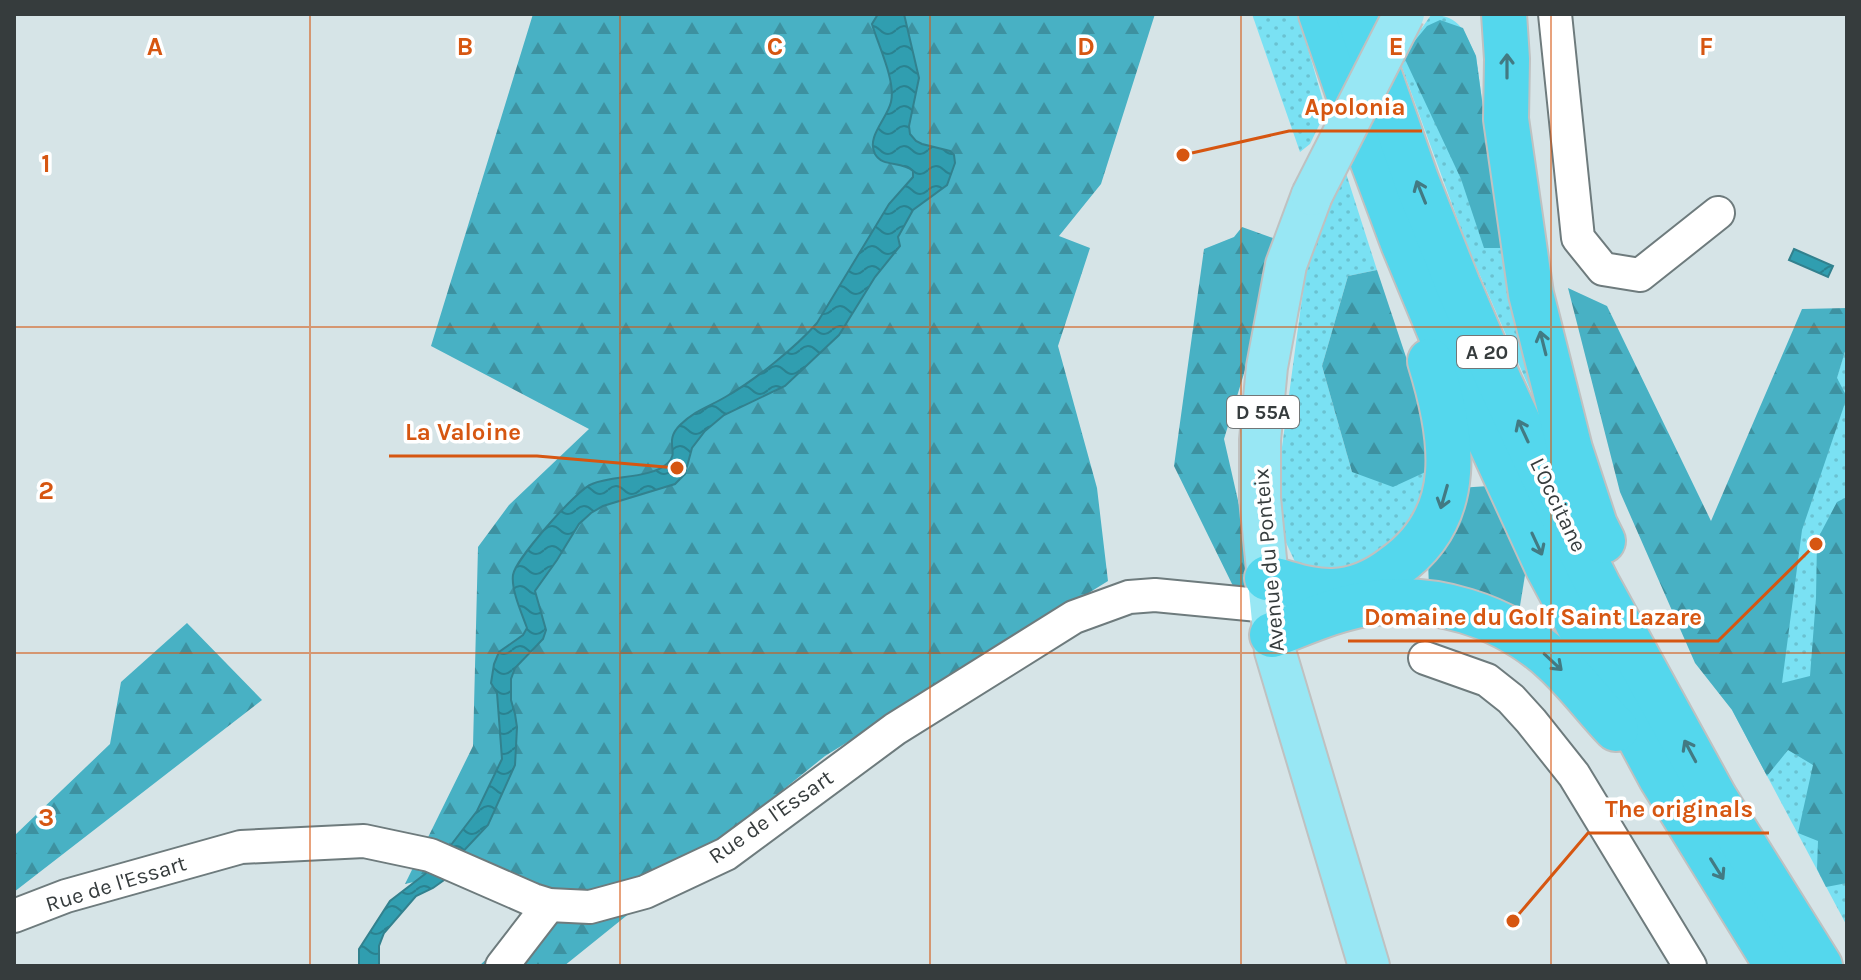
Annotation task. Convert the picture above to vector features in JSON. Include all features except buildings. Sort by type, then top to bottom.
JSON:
[{"type":"highway","name":"L'Occitane","points":[[1321,14],[1403,243],[1442,337],[1548,568],[1661,778],[1777,966]]},
{"type":"highway","name":"L'Occitane","points":[[1358,14],[1417,182],[1500,383],[1548,486],[1598,585],[1715,798],[1820,966]]},
{"type":"highway","points":[[1504,14],[1506,119],[1531,294],[1570,449],[1595,525],[1645,638],[1648,675]]},
{"type":"highway","points":[[1270,606],[1306,589],[1353,589],[1379,578],[1418,546],[1440,510],[1450,466],[1448,439],[1439,393],[1405,286],[1403,243]]},
{"type":"highway","points":[[1270,606],[1331,614],[1364,604],[1394,601],[1436,603],[1474,614],[1522,636],[1554,661],[1661,778]]},
{"type":"main road","name":"Avenue du Ponteix","points":[[1369,966],[1285,690],[1270,606],[1260,498],[1260,440],[1267,367],[1286,265],[1312,195],[1404,14]]},
{"type":"street","points":[[1555,14],[1578,238],[1603,269],[1640,275],[1718,213]]},
{"type":"street","name":"Rue de l'Essart","points":[[14,916],[66,896],[241,847],[364,841],[430,855],[549,905],[590,907],[645,892],[726,854],[895,729],[1074,617],[1129,597],[1155,595],[1270,606]]},
{"type":"street","points":[[1425,658],[1487,680],[1511,699],[1531,721],[1574,775],[1690,966]]},
{"type":"street","points":[[502,966],[549,905]]},
{"type":"shaded area","points":[[1252,14],[1298,14],[1326,111],[1310,144],[1300,152]]},
{"type":"shaded area","points":[[1431,15],[1449,18],[1460,26],[1476,56],[1502,248],[1566,472],[1468,248],[1400,62]]},
{"type":"shaded area","points":[[1344,167],[1377,270],[1348,276],[1322,366],[1352,472],[1432,469],[1428,515],[1350,582],[1297,566],[1282,534],[1280,462],[1309,246]]},
{"type":"shaded area","points":[[1847,345],[1847,926],[1732,710]]},
{"type":"green space","points":[[533,14],[1155,14],[1101,184],[1059,236],[1090,248],[1058,346],[1097,488],[1108,581],[825,756],[564,966],[479,966],[523,925],[522,882],[482,866],[405,884],[473,746],[478,547],[509,505],[589,429],[431,346]]},
{"type":"green space","points":[[1440,20],[1463,28],[1476,56],[1502,248],[1484,248],[1461,179],[1403,55],[1427,26]]},
{"type":"green space","points":[[1242,227],[1273,238],[1256,334],[1224,439],[1257,584],[1235,590],[1174,466],[1204,249],[1234,237]]},
{"type":"green space","points":[[1377,270],[1434,441],[1432,469],[1393,487],[1352,472],[1322,366],[1348,276]]},
{"type":"green space","points":[[1568,288],[1607,306],[1711,521],[1802,309],[1847,308],[1847,345],[1837,378],[1847,397],[1802,530],[1782,683],[1810,676],[1817,540],[1837,502],[1847,497],[1847,883],[1826,887],[1817,869],[1818,841],[1798,833],[1813,765],[1788,750],[1767,776],[1732,710],[1695,663],[1620,492]]},
{"type":"green space","points":[[1489,486],[1527,563],[1518,618],[1429,591],[1428,558],[1458,488]]},
{"type":"green space","points":[[187,623],[262,700],[14,892],[14,836],[110,744],[121,682]]},
{"type":"water","points":[[878,14],[904,14],[919,78],[910,134],[922,144],[950,151],[954,155],[955,163],[947,185],[913,210],[898,237],[900,246],[875,277],[839,335],[785,386],[724,415],[705,431],[692,448],[685,474],[675,484],[603,506],[579,524],[535,591],[546,630],[543,639],[515,668],[511,679],[511,700],[517,727],[515,765],[488,825],[456,859],[448,849],[477,811],[502,759],[497,693],[491,683],[499,652],[523,635],[527,628],[513,581],[516,567],[524,555],[584,489],[601,481],[652,472],[668,463],[673,455],[673,437],[680,425],[750,381],[808,332],[817,323],[889,204],[913,177],[913,171],[908,168],[878,158],[873,148],[892,93],[889,74],[872,24]]},
{"type":"water","points":[[1794,249],[1833,266],[1828,277],[1789,260]]},
{"type":"water","points":[[434,864],[454,873],[416,896],[384,933],[379,946],[379,966],[359,966],[359,949],[390,901]]},
{"type":"place","name":"Apolonia","points":[[1183,155]]},
{"type":"place","name":"La Valoine","points":[[677,468]]},
{"type":"place","name":"Domaine du Golf Saint Lazare","points":[[1816,544]]},
{"type":"place","name":"The originals","points":[[1513,921]]}]
